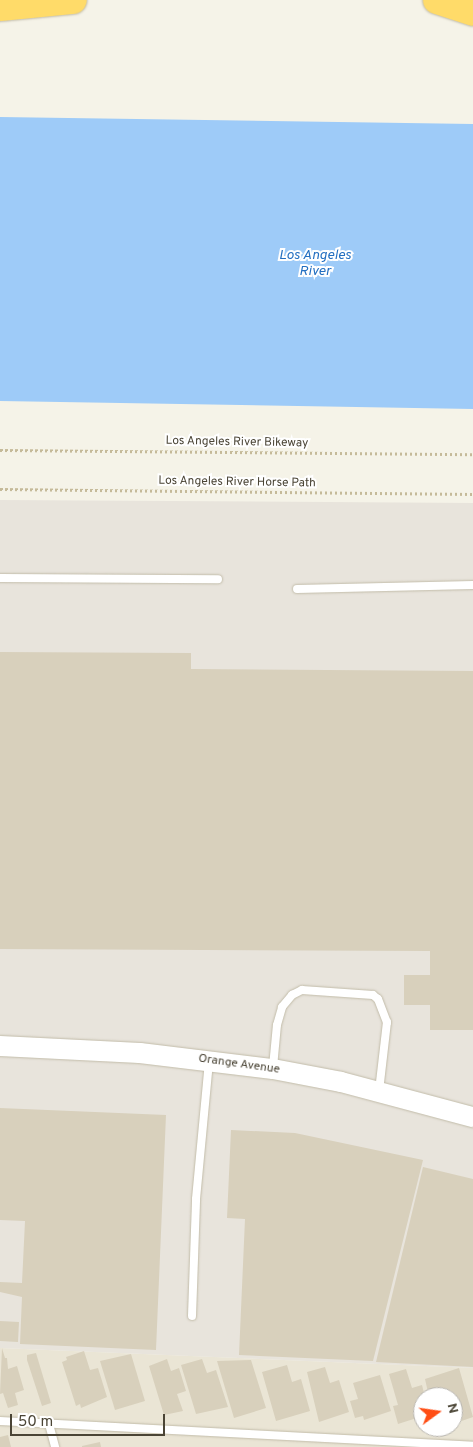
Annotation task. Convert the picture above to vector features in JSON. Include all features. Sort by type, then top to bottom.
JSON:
[{"type":"highway","points":[[0,7],[73,0]]},
{"type":"highway","points":[[437,0],[473,12]]},
{"type":"street","name":"Orange Avenue","points":[[0,1046],[72,1048],[209,1060],[272,1069],[379,1091],[473,1117]]},
{"type":"lane","points":[[0,578],[218,579]]},
{"type":"lane","points":[[297,589],[473,585]]},
{"type":"lane","points":[[272,1069],[280,1016],[292,995],[302,990],[373,996],[378,999],[387,1022],[379,1091]]},
{"type":"lane","points":[[192,1316],[196,1199],[209,1060]]},
{"type":"lane","points":[[0,1421],[473,1446]]},
{"type":"lane","points":[[49,1424],[55,1447]]},
{"type":"path","name":"Los Angeles River Bikeway","points":[[0,450],[473,454]]},
{"type":"path","name":"Los Angeles River Horse Path","points":[[0,489],[473,494]]},
{"type":"shaded area","points":[[0,500],[473,503],[473,1368],[0,1348]]},
{"type":"shaded area","points":[[0,1348],[473,1368],[473,1447],[0,1447]]},
{"type":"water","name":"Los Angeles River","points":[[0,117],[473,124],[473,409],[0,401]]},
{"type":"building","points":[[0,652],[191,653],[191,669],[473,671],[473,1030],[430,1030],[430,1005],[404,1005],[404,975],[430,975],[430,951],[0,949]]},
{"type":"building","points":[[0,1108],[166,1115],[156,1350],[20,1344],[22,1297],[0,1292],[0,1282],[22,1283],[25,1221],[0,1220]]},
{"type":"building","points":[[231,1130],[295,1133],[423,1160],[373,1361],[239,1355],[245,1219],[227,1218]]},
{"type":"building","points":[[423,1167],[473,1179],[473,1367],[376,1362]]},
{"type":"building","points":[[0,1321],[19,1322],[18,1342],[0,1341]]},
{"type":"building","points":[[2,1348],[5,1358],[7,1358],[8,1369],[17,1366],[24,1390],[15,1393],[18,1405],[8,1408],[3,1393],[0,1394]]},
{"type":"building","points":[[84,1351],[90,1370],[98,1368],[107,1397],[81,1408],[80,1404],[76,1406],[62,1362],[67,1360],[66,1357]]},
{"type":"building","points":[[36,1353],[51,1403],[42,1406],[27,1360],[27,1355]]},
{"type":"building","points":[[131,1354],[145,1401],[115,1410],[100,1361]]},
{"type":"building","points":[[167,1359],[171,1371],[179,1368],[186,1391],[177,1394],[183,1411],[164,1415],[149,1366]]},
{"type":"building","points":[[202,1359],[207,1373],[216,1370],[228,1407],[196,1414],[181,1365]]},
{"type":"building","points":[[251,1360],[266,1408],[234,1418],[217,1361]]},
{"type":"building","points":[[287,1365],[292,1382],[301,1379],[310,1411],[276,1421],[262,1372]]},
{"type":"building","points":[[325,1367],[330,1383],[339,1380],[349,1412],[319,1422],[307,1372]]},
{"type":"building","points":[[459,1368],[473,1417],[463,1420],[463,1387],[427,1387],[425,1379]]},
{"type":"building","points":[[406,1369],[413,1388],[413,1419],[398,1424],[393,1406],[398,1405],[389,1374]]},
{"type":"building","points":[[380,1375],[391,1411],[364,1420],[363,1416],[355,1418],[350,1401],[358,1399],[353,1383]]},
{"type":"building","points":[[8,1435],[11,1447],[0,1447],[0,1437]]},
{"type":"building","points":[[100,1442],[101,1447],[82,1447],[82,1446]]}]
